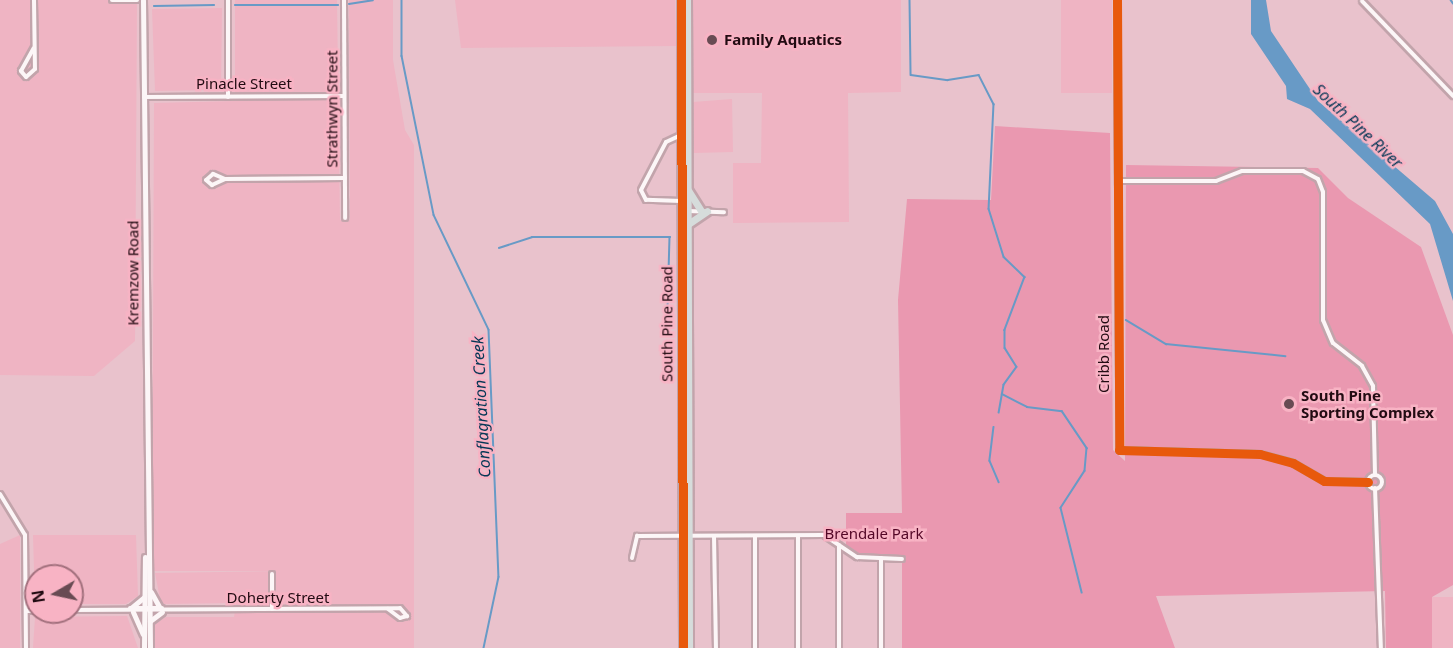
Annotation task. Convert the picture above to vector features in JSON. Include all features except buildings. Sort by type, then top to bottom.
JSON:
[{"type":"highway","name":"South Pine Road","points":[[681,0],[688,190],[685,211],[685,536],[689,648]]},
{"type":"highway","name":"South Pine Road","points":[[683,648],[688,224],[681,201],[681,135],[687,0]]},
{"type":"highway","points":[[688,190],[704,211],[688,224]]},
{"type":"street","points":[[34,0],[34,48],[34,69],[26,77],[22,67],[34,48]]},
{"type":"street","points":[[113,1],[137,0]]},
{"type":"street","name":"Kremzow Road","points":[[143,0],[147,546],[150,590],[144,648]]},
{"type":"street","points":[[228,0],[228,97]]},
{"type":"street","name":"Strathwyn Street","points":[[344,0],[345,218]]},
{"type":"street","name":"Cribb Road","points":[[1117,0],[1119,450],[1260,454],[1293,463],[1324,481],[1368,482]]},
{"type":"street","points":[[1362,1],[1453,96]]},
{"type":"street","name":"Pinacle Street","points":[[144,97],[344,96]]},
{"type":"street","points":[[681,135],[666,142],[641,190],[646,200],[681,201]]},
{"type":"street","points":[[1119,181],[1216,181],[1242,171],[1304,171],[1318,179],[1323,192],[1323,320],[1333,343],[1362,366],[1373,386],[1375,475],[1382,483],[1375,489]]},
{"type":"street","points":[[225,179],[213,174],[206,180],[212,184],[225,179],[345,178]]},
{"type":"street","points":[[685,211],[724,212]]},
{"type":"street","points":[[1375,475],[1368,482],[1375,489],[1381,648]]},
{"type":"street","points":[[0,494],[25,535],[25,564]]},
{"type":"street","points":[[714,536],[717,648]]},
{"type":"street","points":[[755,536],[755,648]]},
{"type":"street","points":[[798,536],[798,648]]},
{"type":"street","points":[[632,558],[636,537],[824,536],[857,557],[902,559]]},
{"type":"street","points":[[839,545],[839,648]]},
{"type":"street","name":"Kremzow Road","points":[[147,546],[144,597],[150,621],[150,648]]},
{"type":"street","points":[[880,558],[881,648]]},
{"type":"street","points":[[272,574],[272,609]]},
{"type":"street","points":[[150,590],[163,610],[150,621]]},
{"type":"street","points":[[144,597],[130,610],[144,635]]},
{"type":"street","name":"Doherty Street","points":[[84,610],[272,609],[388,609],[403,609],[407,616],[400,618],[388,609]]},
{"type":"street","points":[[26,624],[26,648]]},
{"type":"shaded area","points":[[0,0],[137,0],[135,341],[94,376],[0,375]]},
{"type":"shaded area","points":[[235,0],[337,0],[340,220],[350,220],[349,0],[393,0],[393,60],[405,130],[414,145],[414,648],[155,648],[155,624],[166,617],[234,617],[236,603],[161,604],[155,573],[284,571],[152,571],[154,103],[235,101]]},
{"type":"shaded area","points":[[455,0],[675,0],[676,46],[461,48]]},
{"type":"shaded area","points":[[692,0],[901,0],[901,92],[848,93],[849,222],[733,223],[733,163],[761,163],[762,93],[692,93]]},
{"type":"shaded area","points":[[1061,0],[1112,0],[1112,93],[1061,93]]},
{"type":"shaded area","points":[[222,8],[221,90],[155,91],[152,9]]},
{"type":"shaded area","points":[[732,99],[733,152],[694,153],[693,102]]},
{"type":"shaded area","points":[[20,535],[20,648],[0,648],[0,544]]},
{"type":"shaded area","points":[[33,535],[136,535],[138,596],[126,604],[84,604],[84,564],[34,564]]},
{"type":"shaded area","points":[[1432,597],[1453,597],[1453,648],[1432,648]]},
{"type":"shaded area","points":[[84,616],[127,616],[138,648],[33,648],[35,624],[84,624]]},
{"type":"green space","name":"Brendale Park","points":[[995,126],[1110,133],[1113,450],[1125,461],[1126,165],[1318,168],[1348,198],[1421,247],[1453,335],[1453,585],[1432,597],[1432,648],[1386,648],[1385,591],[1156,596],[1175,648],[902,648],[902,556],[860,556],[846,546],[846,513],[902,513],[898,300],[907,199],[991,200]]},
{"type":"water","name":"South Pine River","points":[[1251,0],[1266,0],[1271,31],[1318,101],[1435,201],[1453,234],[1453,301],[1430,224],[1310,109],[1287,99],[1286,86],[1251,34]]},
{"type":"waterway","points":[[349,4],[373,0]]},
{"type":"waterway","name":"Conflagration Creek","points":[[402,0],[402,56],[434,215],[489,330],[499,577],[484,648]]},
{"type":"waterway","points":[[910,0],[911,75],[948,80],[979,75],[994,104],[989,209],[1004,257],[1025,277],[1005,330],[1005,348],[1017,367],[1004,385],[999,413]]},
{"type":"waterway","points":[[154,6],[214,5]]},
{"type":"waterway","points":[[235,5],[338,5]]},
{"type":"waterway","points":[[499,248],[532,237],[670,237],[668,307]]},
{"type":"waterway","points":[[1126,320],[1166,344],[1285,356]]},
{"type":"waterway","points":[[1002,394],[1027,407],[1062,411],[1087,448],[1085,471],[1061,508],[1082,592]]},
{"type":"waterway","points":[[994,427],[990,461],[999,482]]},
{"type":"cycle path","points":[[681,0],[683,648]]},
{"type":"cycle path","points":[[1117,0],[1119,450],[1260,454],[1293,463],[1324,481],[1368,482]]},
{"type":"place","name":"Family Aquatics","points":[[712,40]]},
{"type":"place","name":"South Pine Sporting Complex","points":[[1289,404]]}]
